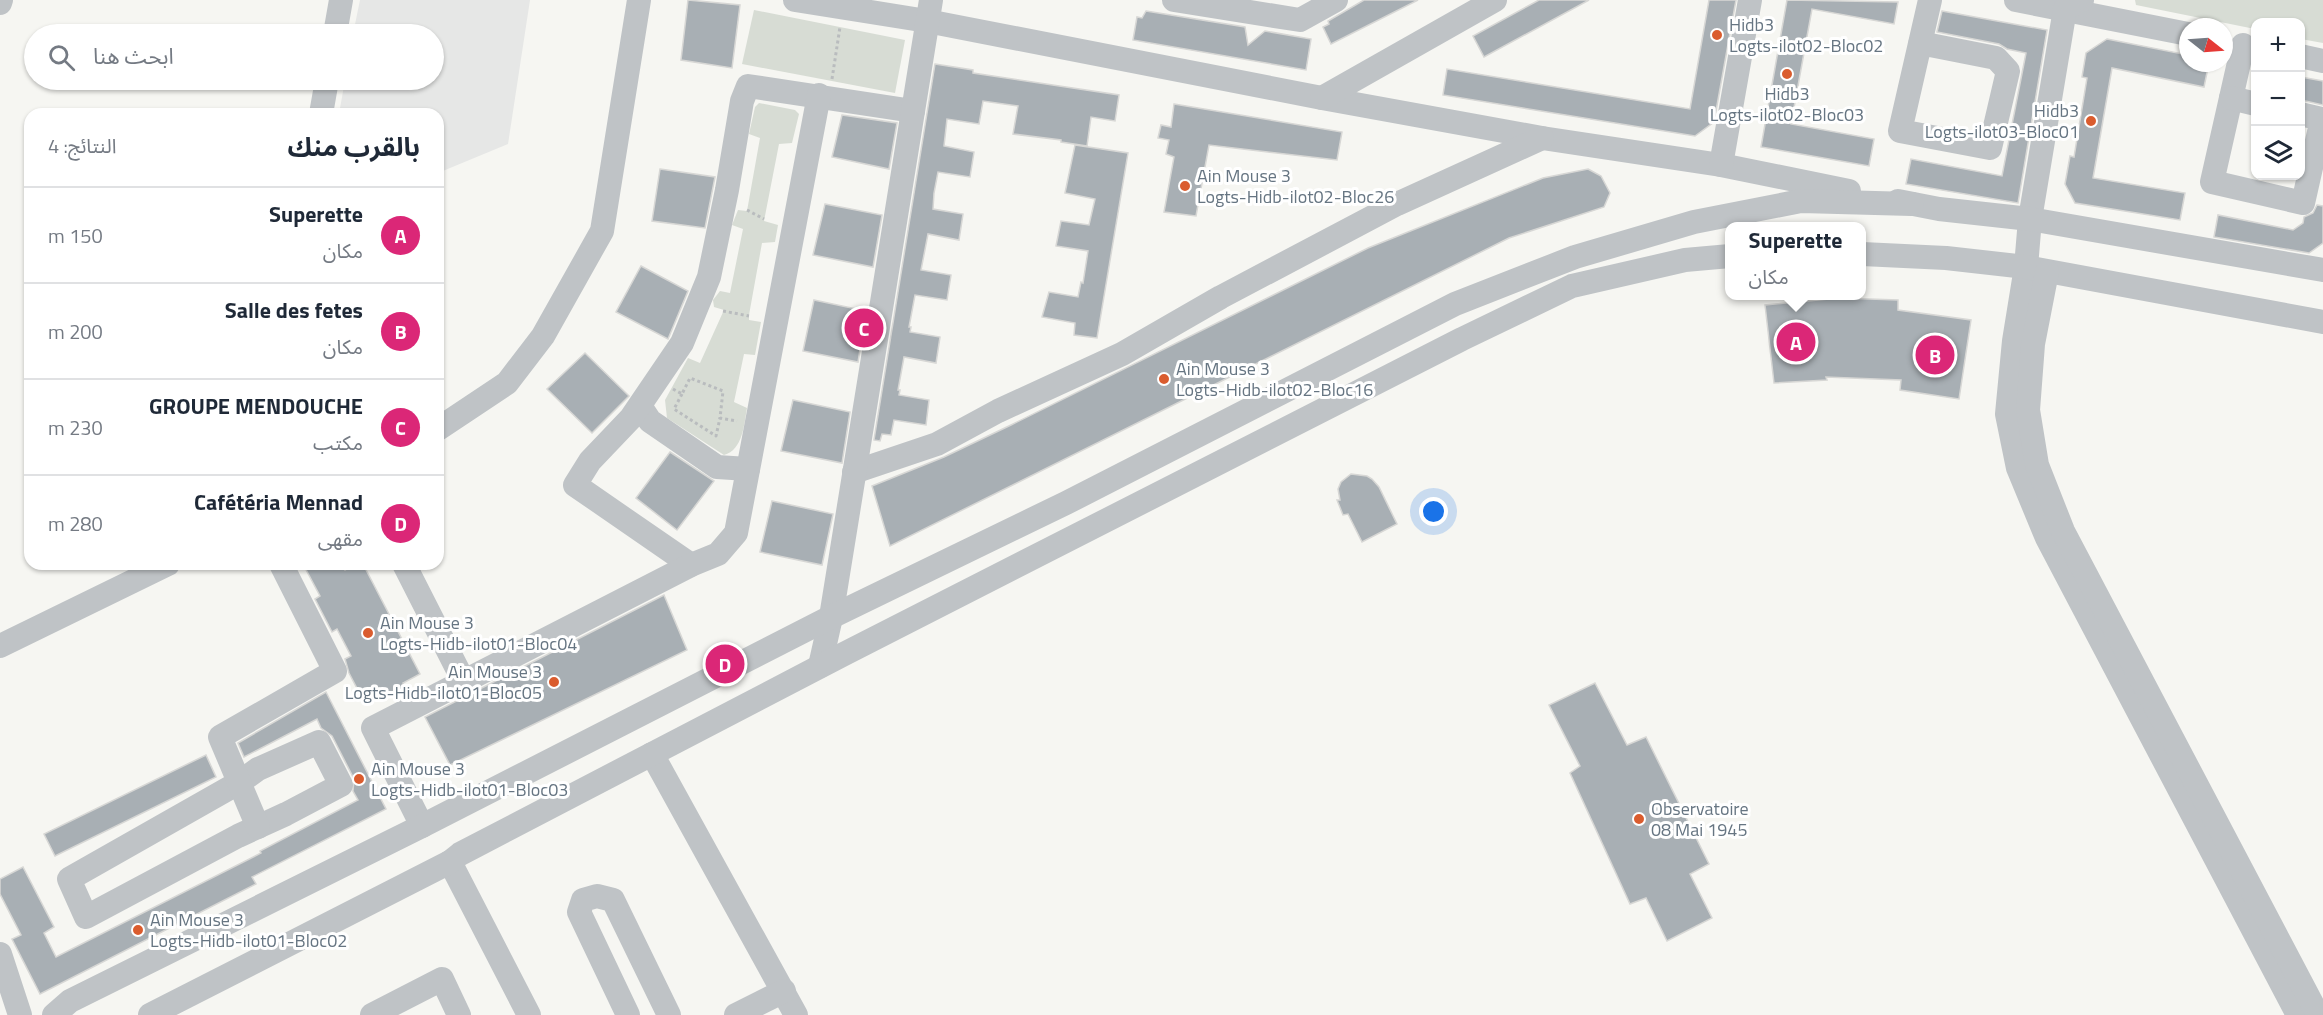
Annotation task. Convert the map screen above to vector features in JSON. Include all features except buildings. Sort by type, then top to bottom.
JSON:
[{"type":"street","points":[[337,24],[341,0]]},
{"type":"street","points":[[444,425],[507,382],[543,336],[602,231],[639,0]]},
{"type":"street","points":[[795,0],[929,11],[1322,98],[1542,138],[1720,165],[1912,204],[2030,219],[2323,270]]},
{"type":"street","points":[[1174,0],[1300,20],[1336,0]]},
{"type":"street","points":[[1322,98],[1495,0]]},
{"type":"street","points":[[1720,165],[1750,0]]},
{"type":"street","points":[[1920,43],[1996,58],[2008,71],[1990,148],[1900,130],[1920,43],[1930,0]]},
{"type":"street","points":[[2016,0],[2073,5],[2179,32]]},
{"type":"street","points":[[2073,5],[2030,219],[2036,270],[2028,410],[2037,465],[2063,531],[2318,1015]]},
{"type":"street","points":[[820,666],[831,617],[929,11]]},
{"type":"street","points":[[2241,44],[2212,182],[2303,203],[2322,119],[2305,115]]},
{"type":"street","points":[[2305,57],[2323,61]]},
{"type":"street","points":[[691,565],[575,485],[590,461],[631,418],[682,343],[709,277],[742,101],[748,86],[825,88],[913,111]]},
{"type":"street","points":[[422,826],[373,728],[691,565],[718,554],[736,533],[825,88]]},
{"type":"street","points":[[322,108],[325,90]]},
{"type":"street","points":[[2231,98],[2251,103]]},
{"type":"street","points":[[854,472],[937,444],[998,411],[1122,354],[1221,297],[1397,204],[1542,138]]},
{"type":"street","points":[[54,1015],[70,1001],[422,826],[831,617],[1065,502],[1455,304],[1575,257],[1694,222],[1801,201],[1912,204]]},
{"type":"street","points":[[1866,254],[1946,258],[2036,270],[2103,280],[2323,322]]},
{"type":"street","points":[[150,1015],[450,862],[460,854],[820,666],[1462,339],[1572,286],[1684,260],[1725,256]]},
{"type":"street","points":[[2036,270],[2014,341],[2007,414],[2018,468],[2047,538],[2298,1015]]},
{"type":"street","points":[[640,406],[650,421],[717,466],[748,470]]},
{"type":"street","points":[[0,646],[156,570]]},
{"type":"street","points":[[258,827],[220,737],[335,671],[284,570]]},
{"type":"street","points":[[407,570],[464,681]]},
{"type":"street","points":[[319,742],[341,785],[258,827],[86,917],[69,879],[240,782],[258,768],[319,742]]},
{"type":"street","points":[[652,754],[796,1015]]},
{"type":"street","points":[[450,862],[529,1015]]},
{"type":"street","points":[[628,1015],[579,912],[583,900],[597,896],[613,900],[669,1015]]},
{"type":"street","points":[[0,954],[20,1015]]},
{"type":"street","points":[[372,1015],[442,978],[459,1015]]},
{"type":"street","points":[[736,1015],[784,991]]},
{"type":"path","points":[[825,88],[840,27]]},
{"type":"path","points":[[747,210],[764,219]]},
{"type":"path","points":[[723,312],[749,316]]},
{"type":"path","points":[[690,378],[723,391],[720,418],[716,436],[674,409],[690,378]]},
{"type":"path","points":[[671,388],[682,394]]},
{"type":"path","points":[[720,418],[745,422]]},
{"type":"shaded area","points":[[360,0],[530,0],[508,144],[444,171],[444,108],[340,108],[343,90],[444,90],[444,24],[355,24]]},
{"type":"shaded area","points":[[2135,0],[2323,0],[2323,43],[2305,40],[2305,18],[2251,18],[2251,28],[2233,25],[2233,18],[2200,18],[2136,5]]},
{"type":"shaded area","points":[[754,10],[905,40],[895,93],[742,64]]},
{"type":"shaded area","points":[[759,103],[795,110],[799,114],[792,143],[779,144],[764,221],[778,225],[775,242],[762,243],[749,315],[749,320],[761,322],[755,355],[744,354],[734,402],[747,408],[739,442],[735,448],[724,455],[667,418],[665,400],[688,358],[700,363],[724,310],[714,307],[713,300],[720,291],[730,293],[743,229],[732,225],[738,210],[747,211],[760,138],[749,134],[755,107]]},
{"type":"place","name":"Hidb3 Logts-ilot02-Bloc02","points":[[1717,35]]},
{"type":"place","name":"Hidb3 Logts-ilot02-Bloc03","points":[[1787,74]]},
{"type":"place","name":"Hidb3 Logts-ilot03-Bloc01","points":[[2091,121]]},
{"type":"place","name":"Ain Mouse 3 Logts-Hidb-ilot02-Bloc26","points":[[1185,186]]},
{"type":"place","name":"GROUPE MENDOUCHE","points":[[864,328]]},
{"type":"place","name":"Superette","points":[[1796,342]]},
{"type":"place","name":"Salle des fetes","points":[[1935,355]]},
{"type":"place","name":"Ain Mouse 3 Logts-Hidb-ilot02-Bloc16","points":[[1164,379]]},
{"type":"place","name":"Ain Mouse 3 Logts-Hidb-ilot01-Bloc04","points":[[368,633]]},
{"type":"place","name":"Cafétéria Mennad","points":[[725,664]]},
{"type":"place","name":"Ain Mouse 3 Logts-Hidb-ilot01-Bloc05","points":[[554,682]]},
{"type":"place","name":"Ain Mouse 3 Logts-Hidb-ilot01-Bloc03","points":[[359,779]]},
{"type":"place","name":"Observatoire 08 Mai 1945","points":[[1639,819]]},
{"type":"place","name":"Ain Mouse 3 Logts-Hidb-ilot01-Bloc02","points":[[138,930]]}]
